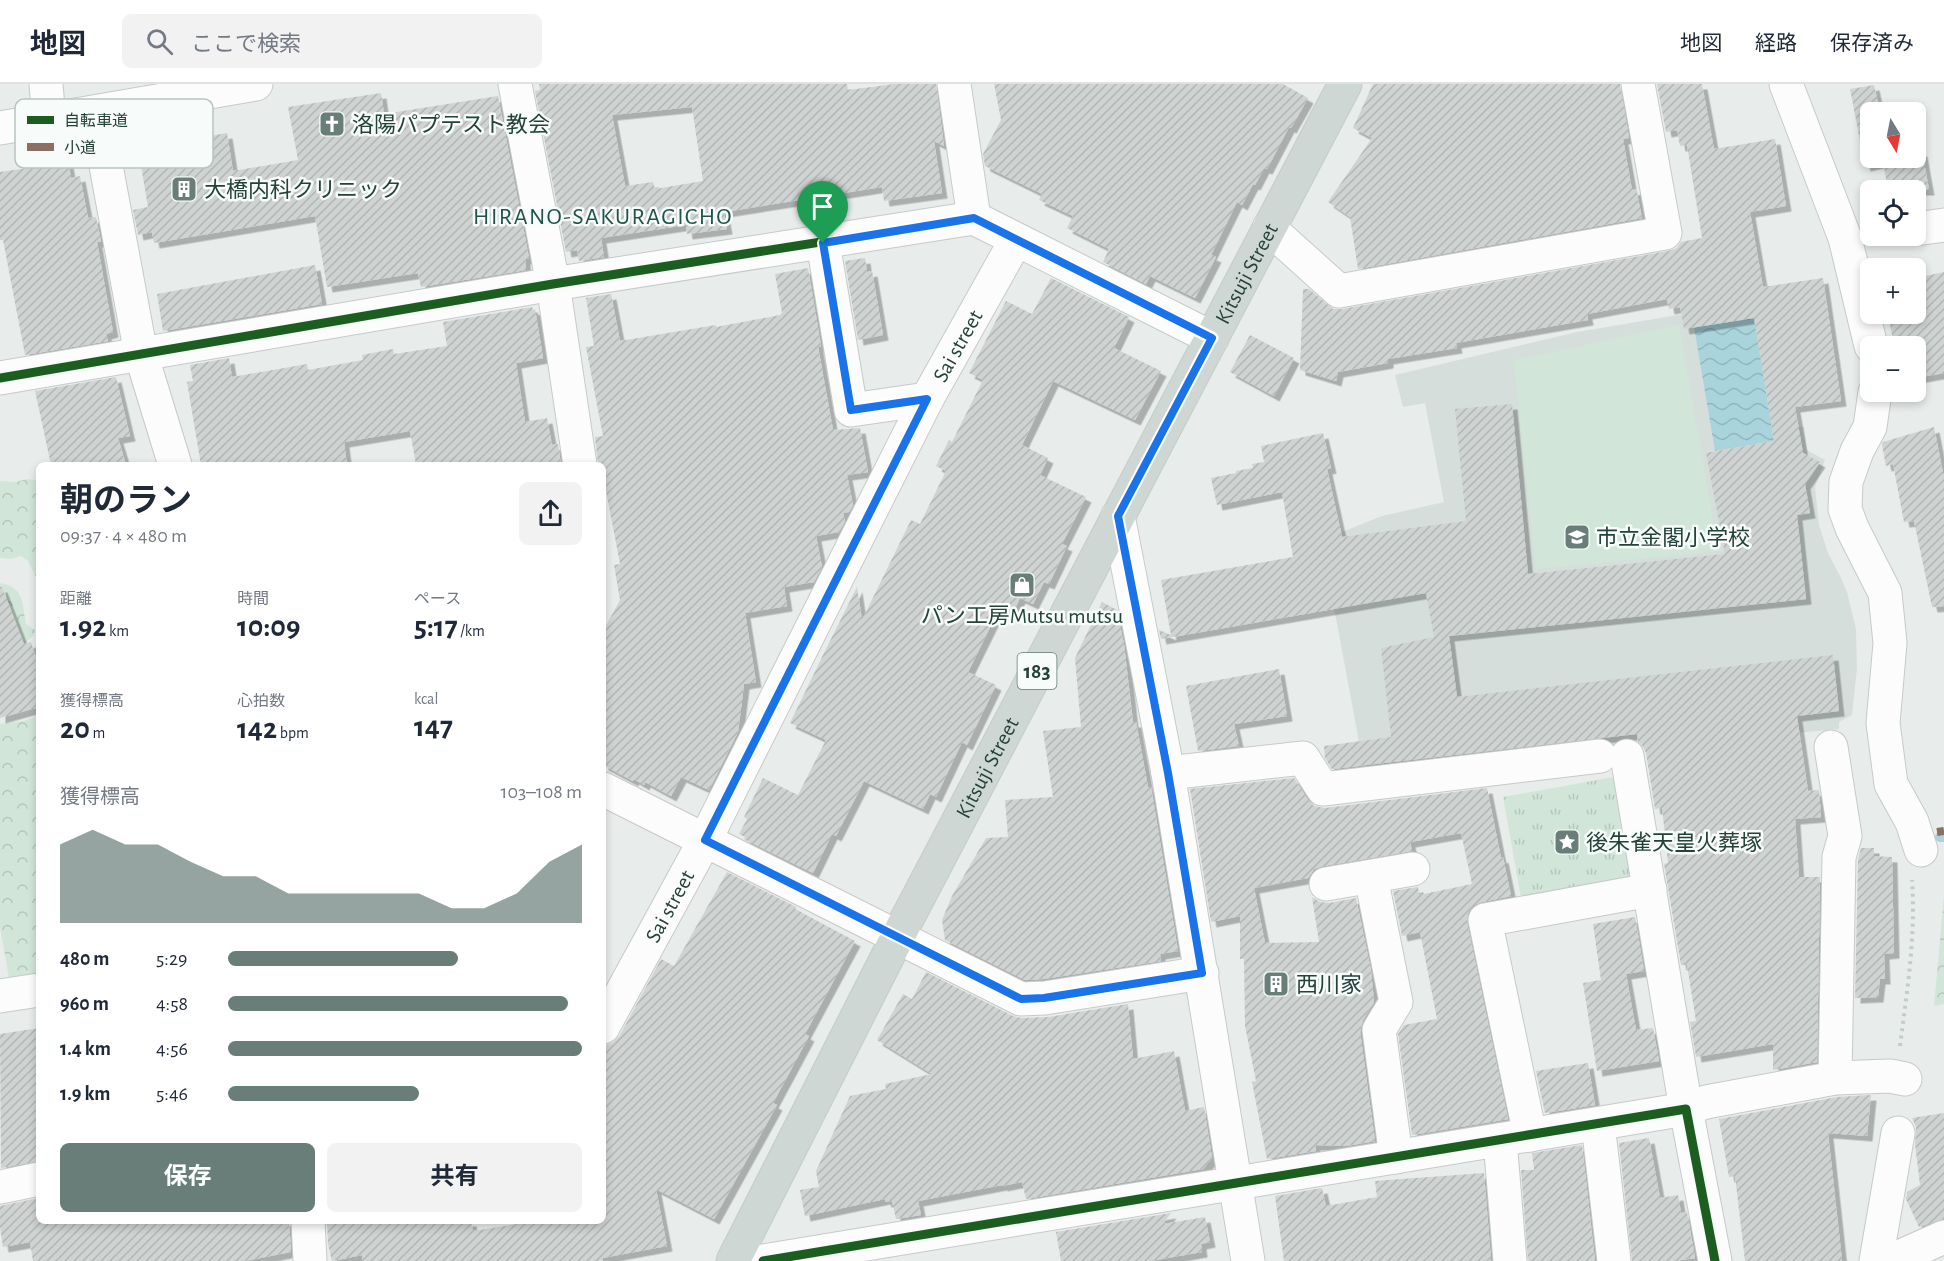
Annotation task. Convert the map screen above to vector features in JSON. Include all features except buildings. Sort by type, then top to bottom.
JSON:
[{"type":"main road","name":"Kitsuji Street","points":[[733,1261],[897,938],[1345,84]]},
{"type":"street","points":[[46,84],[47,99]]},
{"type":"street","points":[[170,99],[256,84]]},
{"type":"street","points":[[515,84],[553,284],[580,462]]},
{"type":"street","points":[[954,84],[974,218]]},
{"type":"street","points":[[1269,228],[1339,291],[1665,233],[1638,84]]},
{"type":"street","points":[[1786,84],[1845,238],[1869,336]]},
{"type":"street","points":[[0,128],[15,126]]},
{"type":"street","points":[[106,168],[141,354],[174,462]]},
{"type":"street","points":[[0,378],[553,284],[974,218],[1212,338]]},
{"type":"street","name":"Sai street","points":[[606,1022],[705,840],[927,399],[1016,240]]},
{"type":"street","points":[[823,243],[851,410],[927,399]]},
{"type":"street","points":[[1874,402],[1870,427],[1857,451],[1846,482],[1845,509],[1852,528],[1885,593],[1890,643],[1883,723],[1891,784],[1912,822],[1921,850]]},
{"type":"street","points":[[1118,516],[1168,773],[1248,1261]]},
{"type":"street","points":[[1831,747],[1845,836],[1839,857],[1835,1078]]},
{"type":"street","points":[[1168,773],[1303,758],[1323,789],[1613,756],[1650,890],[1686,1109],[1715,1261]]},
{"type":"street","points":[[606,790],[1021,999],[1044,998],[1202,973]]},
{"type":"street","points":[[1326,884],[1413,869]]},
{"type":"street","points":[[1371,877],[1396,1002],[1379,1030],[1396,1157]]},
{"type":"street","points":[[1510,1261],[1515,1138],[1485,920],[1650,890]]},
{"type":"street","points":[[0,996],[36,990]]},
{"type":"street","points":[[763,1261],[1686,1109],[1706,1102],[1835,1078],[1890,1076],[1905,1079]]},
{"type":"street","points":[[1598,1124],[1614,1261]]},
{"type":"street","points":[[1876,1261],[1898,1133]]},
{"type":"street","points":[[0,1186],[36,1180]]},
{"type":"street","points":[[308,1224],[310,1261]]},
{"type":"street","points":[[1890,1261],[1944,1237]]},
{"type":"shaded area","name":"市立金閣小学校","points":[[1767,300],[1786,425],[1804,427],[1807,450],[1825,460],[1815,487],[1819,525],[1828,553],[1847,592],[1856,629],[1857,668],[1852,715],[1839,722],[1839,729],[1365,774],[1322,543],[1342,532],[1382,516],[1444,502],[1425,403],[1403,407],[1395,375],[1577,332]]},
{"type":"green space","points":[[1679,325],[1714,527],[1722,551],[1536,569],[1514,360]]},
{"type":"green space","points":[[28,479],[36,480],[36,577],[28,561],[21,556],[11,559],[0,558],[0,481],[15,482]]},
{"type":"green space","points":[[0,583],[18,592],[23,603],[26,624],[35,630],[33,636],[25,643],[20,641],[14,630],[17,627],[9,606],[0,600]]},
{"type":"green space","points":[[36,716],[36,974],[9,978],[0,927],[0,724],[24,721]]},
{"type":"green space","points":[[1614,777],[1632,884],[1522,903],[1503,797]]},
{"type":"green space","points":[[1944,895],[1944,1004],[1934,1006]]},
{"type":"water","points":[[1754,318],[1774,441],[1715,451],[1694,327]]},
{"type":"marked path","points":[[1937,832],[1944,831]]},
{"type":"cycle path","points":[[0,378],[553,284],[974,218],[1212,338]]},
{"type":"cycle path","points":[[763,1261],[1686,1109],[1715,1261]]},
{"type":"place","name":"洛陽パプテスト教会","points":[[332,124]]},
{"type":"place","name":"大橋内科クリニック","points":[[184,189]]},
{"type":"place","name":"市立金閣小学校","points":[[1577,537]]},
{"type":"place","name":"パン工房Mutsu mutsu","points":[[1022,585]]},
{"type":"place","name":"後朱雀天皇火葬塚","points":[[1567,842]]},
{"type":"place","name":"西川家","points":[[1276,984]]},
{"type":"district","name":"HIRANO-SAKURAGICHO","points":[[603,216]]},
{"type":"route","points":[[974,218],[1212,338],[1118,516],[1168,773],[1202,973],[1044,998],[1021,999],[705,840],[927,399],[851,410],[823,243],[974,218]]}]
